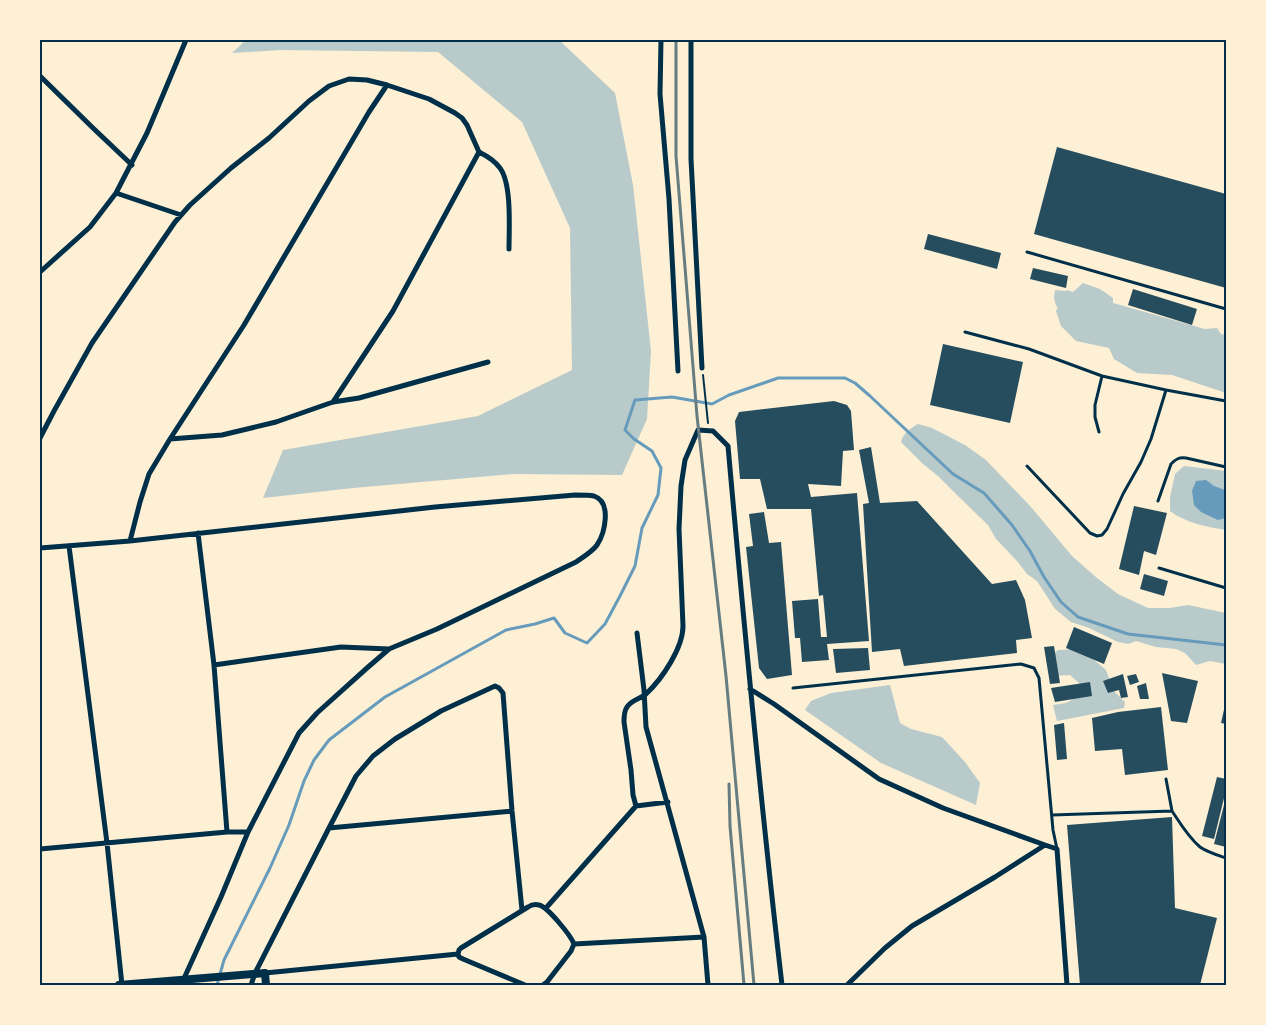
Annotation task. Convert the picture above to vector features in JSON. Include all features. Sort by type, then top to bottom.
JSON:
[{"type":"street","points":[[40,271],[90,227],[116,194],[148,133],[186,40]]},
{"type":"street","points":[[660,40],[660,94],[669,199],[678,371]]},
{"type":"street","points":[[691,40],[691,159],[702,368]]},
{"type":"street","points":[[40,76],[132,165]]},
{"type":"street","points":[[40,438],[92,343],[175,222],[190,205],[232,168],[322,91],[334,84],[356,78],[388,84],[429,99],[462,118],[479,152],[496,163],[504,176],[508,191],[509,249]]},
{"type":"street","points":[[130,541],[149,474],[244,325],[388,84]]},
{"type":"street","points":[[333,402],[393,311],[479,152]]},
{"type":"street","points":[[116,194],[181,215]]},
{"type":"street","points":[[170,439],[222,435],[276,422],[333,402],[358,398],[488,362]]},
{"type":"street","points":[[636,806],[624,722],[625,708],[644,695],[658,679],[671,661],[683,633],[680,529],[681,486],[685,460],[698,430],[708,431],[713,432],[728,446],[765,841],[782,985]]},
{"type":"street","points":[[40,548],[130,541],[435,507],[575,495],[594,496],[604,506],[606,519],[603,532],[597,545],[587,555],[437,630],[390,649],[317,713],[299,733],[248,832],[183,982]]},
{"type":"street","points":[[198,533],[214,665],[227,832]]},
{"type":"street","points":[[69,546],[107,843],[121,985],[183,982],[243,974],[458,954]]},
{"type":"street","points":[[637,633],[646,727],[704,936],[708,985]]},
{"type":"street","points":[[214,665],[341,647],[390,649]]},
{"type":"street","points":[[251,985],[255,973],[356,776],[373,756],[395,739],[441,711],[495,686],[503,693],[522,910]]},
{"type":"street","points":[[750,689],[879,779],[943,808],[1057,848],[1067,985]]},
{"type":"street","points":[[546,908],[636,806],[668,802]]},
{"type":"street","points":[[329,828],[512,811]]},
{"type":"street","points":[[40,849],[227,832],[248,832]]},
{"type":"street","points":[[847,985],[885,948],[912,926],[1045,845]]},
{"type":"street","points":[[458,954],[461,948],[534,904],[546,908],[568,933],[574,944]]},
{"type":"street","points":[[574,944],[704,936]]},
{"type":"street","points":[[544,985],[571,951],[574,944]]},
{"type":"street","points":[[458,954],[463,960],[525,985]]},
{"type":"street","points":[[265,972],[266,985]]},
{"type":"lane","points":[[1027,252],[1226,309]]},
{"type":"lane","points":[[964,332],[1029,349],[1102,376],[1226,401]]},
{"type":"lane","points":[[1099,432],[1095,417],[1095,405],[1102,376]]},
{"type":"lane","points":[[1027,466],[1090,533],[1097,536],[1102,535],[1107,529],[1123,494],[1141,462],[1151,439],[1166,390]]},
{"type":"lane","points":[[1158,501],[1171,464],[1180,457],[1226,466]]},
{"type":"lane","points":[[1160,568],[1226,588]]},
{"type":"lane","points":[[793,688],[1021,664],[1034,668],[1039,678],[1053,830],[1057,848]]},
{"type":"lane","points":[[1166,779],[1172,811],[1185,831],[1200,847],[1226,858]]},
{"type":"lane","points":[[1052,815],[1172,811]]},
{"type":"path","points":[[702,368],[708,431]]},
{"type":"shaded area","points":[[246,40],[559,40],[615,93],[633,185],[651,351],[647,419],[622,475],[514,474],[263,498],[283,450],[478,416],[572,370],[570,228],[522,122],[438,52],[280,50],[232,53]]},
{"type":"shaded area","points":[[1083,283],[1100,289],[1113,298],[1113,303],[1205,329],[1217,328],[1223,335],[1226,328],[1226,393],[1172,375],[1137,373],[1114,359],[1109,348],[1076,341],[1061,326],[1056,311],[1058,307],[1054,298],[1055,290],[1073,292]]},
{"type":"shaded area","points":[[918,424],[932,428],[965,445],[986,460],[1031,507],[1072,556],[1118,594],[1148,608],[1170,608],[1188,605],[1226,613],[1226,664],[1210,661],[1196,665],[1185,653],[1176,649],[1156,647],[1136,641],[1128,644],[1118,642],[1089,628],[1071,622],[1055,609],[1037,581],[1027,574],[996,539],[988,525],[901,442],[905,433]]},
{"type":"shaded area","points":[[1184,466],[1226,471],[1226,530],[1204,526],[1170,511],[1170,497],[1175,474]]},
{"type":"shaded area","points":[[1081,649],[1106,670],[1114,691],[1125,702],[1124,708],[1057,721],[1053,705],[1066,703],[1088,691],[1070,675],[1053,676],[1046,660],[1058,650]]},
{"type":"shaded area","points":[[890,685],[900,723],[911,729],[942,737],[965,762],[980,783],[976,805],[881,763],[805,710],[811,701],[831,693]]},
{"type":"water","points":[[1206,480],[1214,486],[1225,490],[1226,518],[1218,520],[1201,512],[1194,505],[1192,491],[1196,481]]},
{"type":"building","points":[[1057,147],[1226,194],[1226,288],[1034,234]]},
{"type":"building","points":[[928,234],[1001,253],[997,269],[924,249]]},
{"type":"building","points":[[1033,268],[1068,276],[1066,288],[1030,279]]},
{"type":"building","points":[[1133,289],[1197,309],[1192,325],[1128,305]]},
{"type":"building","points":[[943,344],[1023,362],[1010,423],[930,405]]},
{"type":"building","points":[[834,401],[847,405],[851,411],[854,450],[843,451],[841,486],[808,484],[811,497],[857,493],[869,641],[827,644],[829,660],[802,662],[800,638],[795,638],[792,601],[818,599],[821,637],[827,637],[823,595],[819,596],[811,509],[767,509],[760,479],[740,479],[735,421],[739,412]]},
{"type":"building","points":[[871,447],[880,503],[917,501],[992,584],[1016,580],[1025,600],[1032,638],[1016,640],[1017,653],[904,666],[900,649],[872,652],[863,504],[869,503],[859,450]]},
{"type":"building","points":[[1134,506],[1167,513],[1156,555],[1144,551],[1139,575],[1119,569]]},
{"type":"building","points":[[764,512],[769,543],[781,542],[792,675],[767,679],[759,668],[746,547],[753,546],[749,514]]},
{"type":"building","points":[[1144,574],[1168,581],[1164,596],[1140,589]]},
{"type":"building","points":[[1074,627],[1112,643],[1104,664],[1066,648]]},
{"type":"building","points":[[1054,646],[1060,683],[1050,684],[1044,647]]},
{"type":"building","points":[[868,648],[870,670],[836,673],[833,649]]},
{"type":"building","points":[[1162,673],[1198,681],[1187,723],[1171,721]]},
{"type":"building","points":[[1123,674],[1128,697],[1121,698],[1119,690],[1108,693],[1103,681]]},
{"type":"building","points":[[1136,674],[1139,682],[1130,685],[1127,676]]},
{"type":"building","points":[[1090,682],[1092,696],[1055,702],[1051,688]]},
{"type":"building","points":[[1146,683],[1149,699],[1140,699],[1137,686]]},
{"type":"building","points":[[1226,705],[1226,724],[1221,723]]},
{"type":"building","points":[[1161,707],[1168,770],[1125,775],[1122,749],[1095,751],[1092,718],[1118,712]]},
{"type":"building","points":[[1064,723],[1067,759],[1057,760],[1054,725]]},
{"type":"building","points":[[1217,777],[1226,779],[1226,790],[1214,839],[1202,836]]},
{"type":"building","points":[[1226,801],[1226,847],[1214,844]]},
{"type":"building","points":[[1172,817],[1175,908],[1217,918],[1200,985],[1080,985],[1067,825]]},
{"type":"waterway","points":[[217,985],[224,960],[270,868],[289,825],[304,781],[314,760],[329,740],[385,697],[506,630],[554,618],[565,633],[587,643],[605,624],[635,566],[642,528],[658,495],[661,468],[652,451],[634,439],[625,430],[635,400],[672,397],[712,404],[729,395],[778,378],[845,378],[855,383],[870,396],[953,474],[984,493],[1012,525],[1061,602],[1078,617],[1128,634],[1226,645]]},
{"type":"railway","points":[[676,40],[676,156],[697,416],[726,676],[754,985]]},
{"type":"railway","points":[[729,784],[730,826],[744,985]]}]
